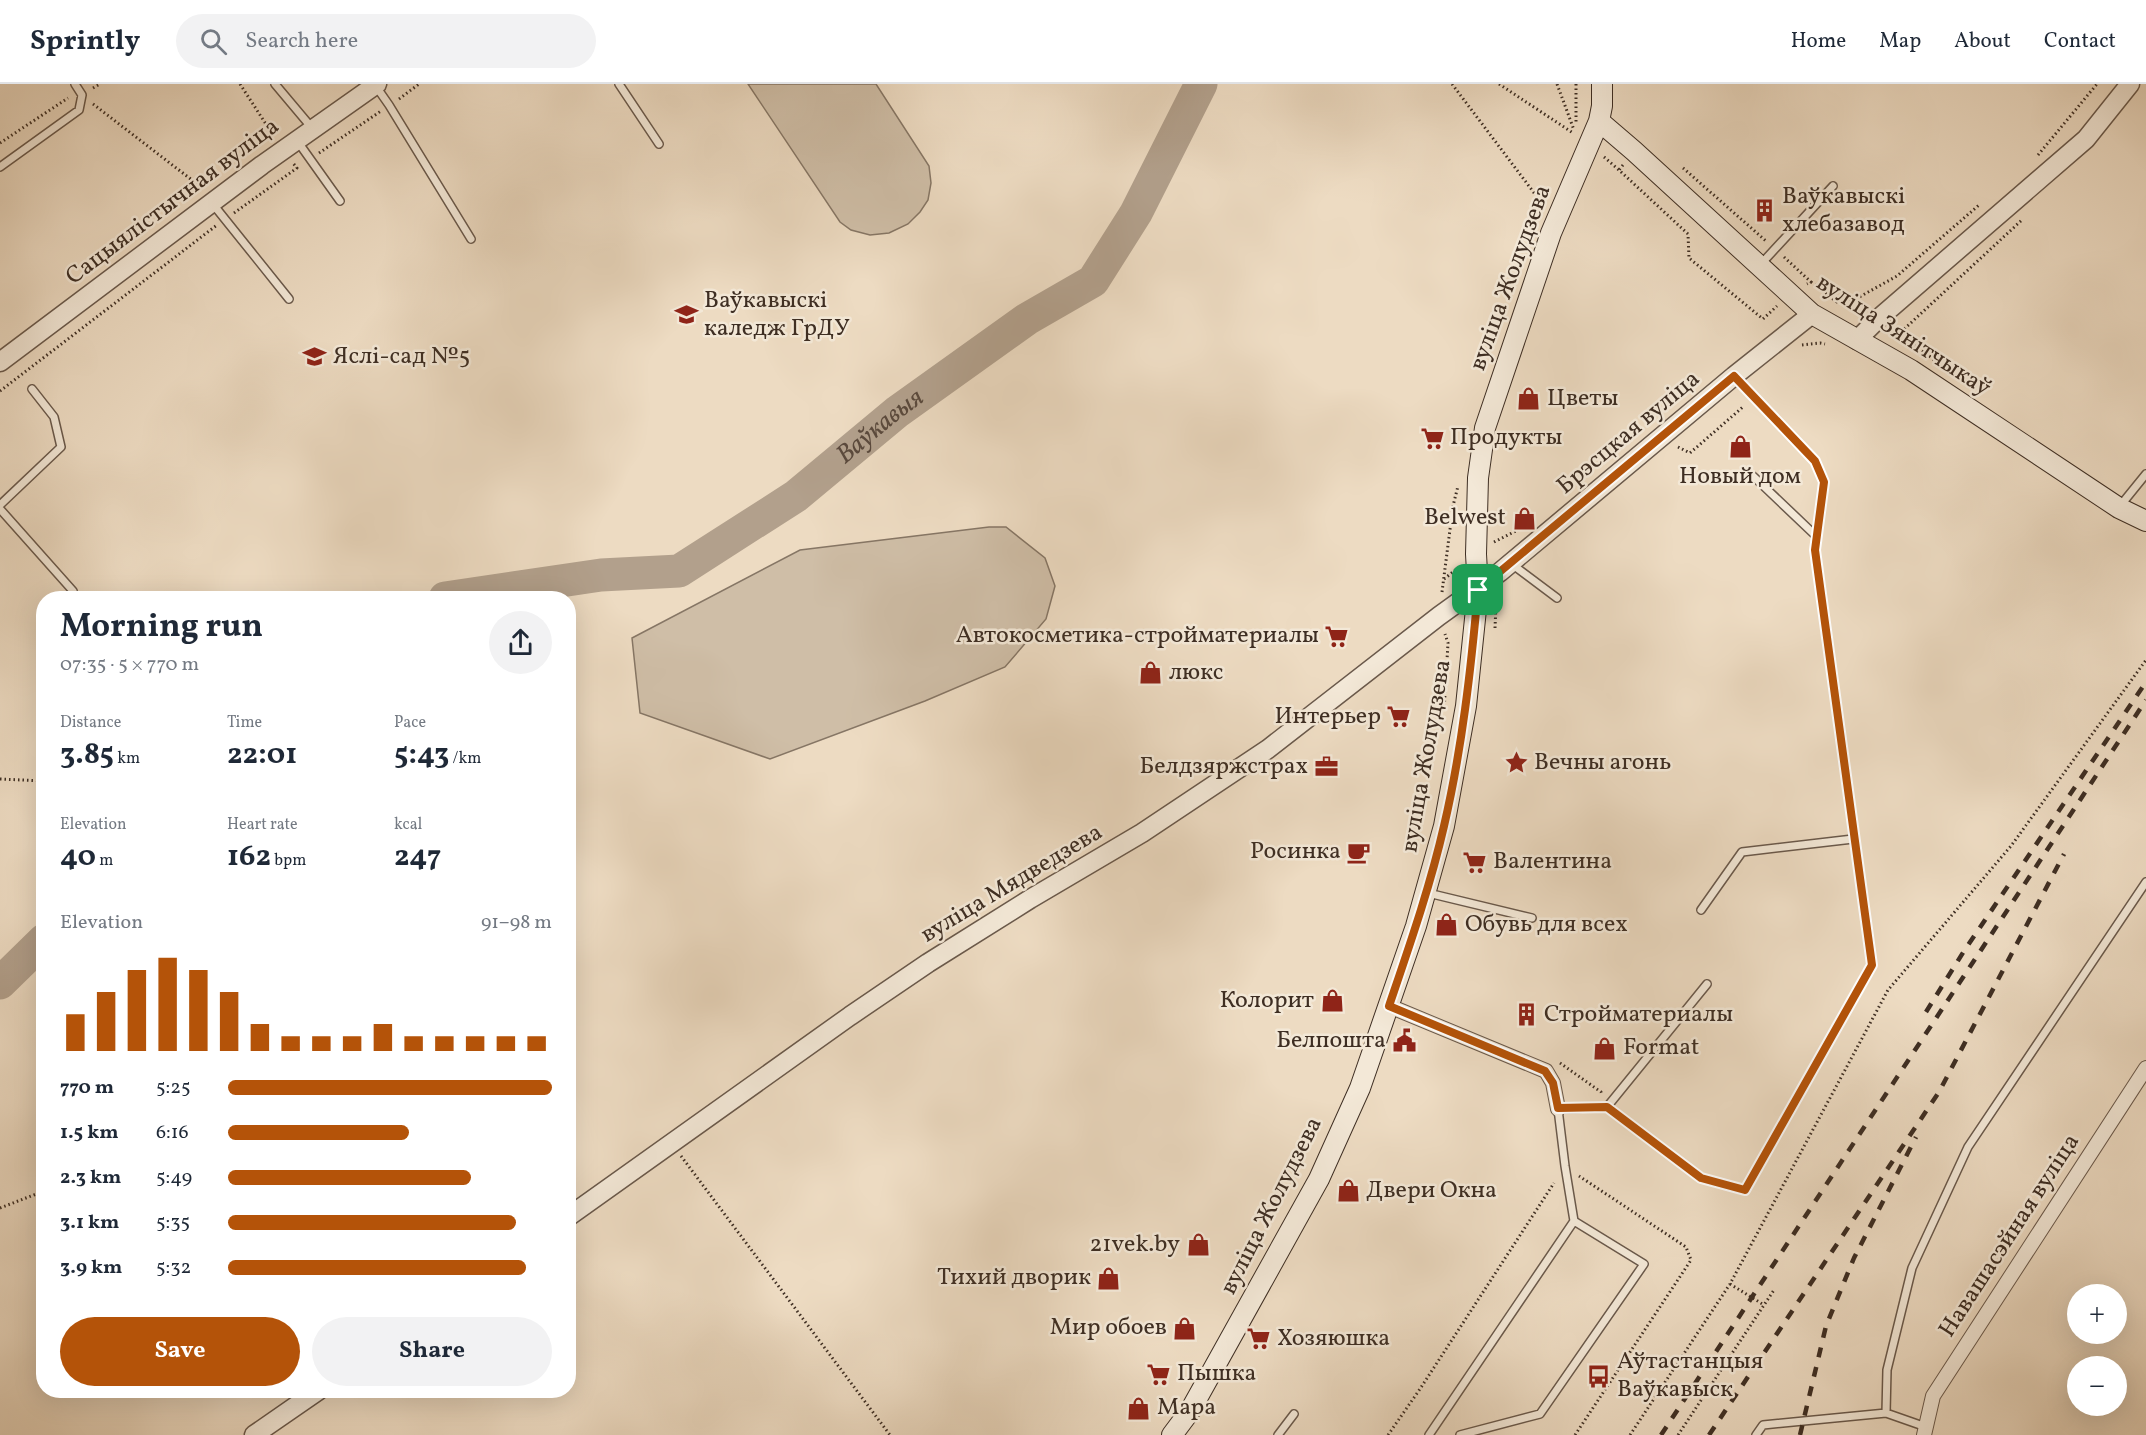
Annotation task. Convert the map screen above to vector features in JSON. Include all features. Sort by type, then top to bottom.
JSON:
[{"type":"main road","name":"вуліца Жолудзева","points":[[1172,1435],[1190,1411],[1319,1179],[1360,1088],[1389,1006],[1444,826],[1464,717],[1478,590],[1476,554],[1478,478],[1485,428],[1551,233],[1599,121],[1602,84]]},
{"type":"main road","name":"вуліца Зянітчыкаў","points":[[1599,121],[1812,314],[1911,370],[2119,508],[2146,520]]},
{"type":"street","points":[[1857,340],[1878,319],[2085,139],[2130,84]]},
{"type":"street","name":"Сацыялістычная вуліца","points":[[0,362],[313,128],[376,85]]},
{"type":"street","name":"Брэсцкая вуліца","points":[[1478,590],[1734,376],[1812,314]]},
{"type":"street","name":"вуліца Мядведзева","points":[[576,1211],[927,963],[1142,833],[1268,749],[1439,616],[1478,590]]},
{"type":"street","points":[[1389,1006],[1545,1071],[1553,1083],[1558,1108]]},
{"type":"street","name":"Навашасэйная вуліца","points":[[1925,1431],[1933,1396],[2146,1068]]},
{"type":"street","points":[[254,1435],[307,1398]]},
{"type":"lane","points":[[0,167],[79,110],[82,95],[75,84]]},
{"type":"lane","points":[[275,84],[313,128]]},
{"type":"lane","points":[[619,84],[659,144]]},
{"type":"lane","points":[[376,85],[471,239]]},
{"type":"lane","points":[[290,145],[310,159],[340,201]]},
{"type":"lane","points":[[1760,266],[1833,186]]},
{"type":"lane","points":[[212,203],[289,299]]},
{"type":"lane","points":[[1429,1435],[1574,1221],[1558,1108],[1607,1107],[1701,1178],[1745,1190],[1872,965],[1815,550],[1824,482],[1815,461],[1734,376]]},
{"type":"lane","points":[[32,389],[54,417],[61,447],[0,507],[73,591]]},
{"type":"lane","points":[[2119,508],[2146,474]]},
{"type":"lane","points":[[1753,476],[1816,536]]},
{"type":"lane","points":[[1511,563],[1557,598]]},
{"type":"lane","points":[[1701,910],[1742,852],[1853,839]]},
{"type":"lane","points":[[1886,1413],[1887,1371],[1912,1268],[1968,1147],[2146,882]]},
{"type":"lane","points":[[1425,892],[1532,918]]},
{"type":"lane","points":[[1607,1107],[1707,984]]},
{"type":"lane","points":[[1460,1435],[1540,1414],[1644,1264],[1574,1221]]},
{"type":"lane","points":[[1756,1435],[1763,1425],[1886,1413],[1925,1431]]},
{"type":"lane","points":[[1278,1435],[1294,1414]]},
{"type":"path","points":[[0,143],[66,99],[82,95],[100,84]]},
{"type":"path","points":[[240,84],[290,145],[297,168]]},
{"type":"path","points":[[0,390],[225,219],[418,84]]},
{"type":"path","points":[[1452,84],[1547,210]]},
{"type":"path","points":[[1499,84],[1576,135]]},
{"type":"path","points":[[1557,84],[1576,135]]},
{"type":"path","points":[[1576,84],[1576,135]]},
{"type":"path","points":[[2034,161],[2097,84]]},
{"type":"path","points":[[82,95],[201,187]]},
{"type":"path","points":[[1852,301],[1897,276],[1983,202]]},
{"type":"path","points":[[1630,1435],[1730,1284],[1888,990],[2012,846],[2146,660]]},
{"type":"path","points":[[0,779],[36,781]]},
{"type":"path","points":[[676,1150],[890,1435]]},
{"type":"path","points":[[1388,1435],[1565,1166]]},
{"type":"path","points":[[0,1208],[36,1194]]},
{"type":"path","points":[[1730,1284],[1764,1305]]},
{"type":"path","points":[[1678,1435],[1774,1290]]},
{"type":"shaded area","points":[[748,84],[876,84],[929,166],[931,183],[928,200],[920,212],[908,224],[889,233],[870,235],[851,230],[840,222]]},
{"type":"shaded area","points":[[989,527],[1006,527],[1045,558],[1055,586],[1046,619],[1005,667],[925,701],[770,759],[640,713],[632,638],[800,550]]},
{"type":"waterway","name":"Ваўкавыя","points":[[492,591],[601,575],[679,571],[796,496],[897,412],[1027,319],[1093,281],[1136,213],[1201,84]]},
{"type":"waterway","name":"Ваўкавыя","points":[[0,983],[36,948]]},
{"type":"railway","points":[[1926,1012],[1964,951],[2146,682]]},
{"type":"railway","points":[[1661,1435],[2146,700]]},
{"type":"railway","points":[[1709,1435],[1939,1092],[2064,854]]},
{"type":"railway","points":[[1800,1435],[1826,1326],[1854,1258],[1916,1137]]},
{"type":"place","name":"Ваўкавыскі хлебазавод","points":[[1764,211]]},
{"type":"place","name":"Ваўкавыскі каледж ГрДУ","points":[[686,315]]},
{"type":"place","name":"Яслі-сад №5","points":[[315,357]]},
{"type":"place","name":"Цветы","points":[[1529,399]]},
{"type":"place","name":"Продукты","points":[[1432,438]]},
{"type":"place","name":"Новый дом","points":[[1740,447]]},
{"type":"place","name":"Belwest","points":[[1524,518]]},
{"type":"place","name":"Автокосметика-стройматериалы","points":[[1337,636]]},
{"type":"place","name":"люкс","points":[[1151,673]]},
{"type":"place","name":"Интерьер","points":[[1399,717]]},
{"type":"place","name":"Вечны агонь","points":[[1516,763]]},
{"type":"place","name":"Белдзяржстрах","points":[[1326,767]]},
{"type":"place","name":"Росинка","points":[[1359,852]]},
{"type":"place","name":"Валентина","points":[[1475,862]]},
{"type":"place","name":"Обувь для всех","points":[[1447,925]]},
{"type":"place","name":"Колорит","points":[[1332,1001]]},
{"type":"place","name":"Стройматериалы","points":[[1526,1015]]},
{"type":"place","name":"Белпошта","points":[[1404,1041]]},
{"type":"place","name":"Format","points":[[1605,1048]]},
{"type":"place","name":"Двери Окна","points":[[1348,1191]]},
{"type":"place","name":"21vek.by","points":[[1198,1245]]},
{"type":"place","name":"Тихий дворик","points":[[1109,1278]]},
{"type":"place","name":"Мир обоев","points":[[1185,1328]]},
{"type":"place","name":"Хозяюшка","points":[[1259,1339]]},
{"type":"place","name":"Пышка","points":[[1159,1374]]},
{"type":"place","name":"Аўтастанцыя Ваўкавыск","points":[[1599,1376]]},
{"type":"place","name":"Мара","points":[[1139,1408]]},
{"type":"route","points":[[1734,376],[1815,461],[1824,482],[1815,550],[1872,965],[1745,1190],[1701,1178],[1607,1107],[1558,1108],[1553,1083],[1545,1071],[1389,1006],[1416,926],[1444,826],[1466,706],[1478,590],[1734,376]]}]
